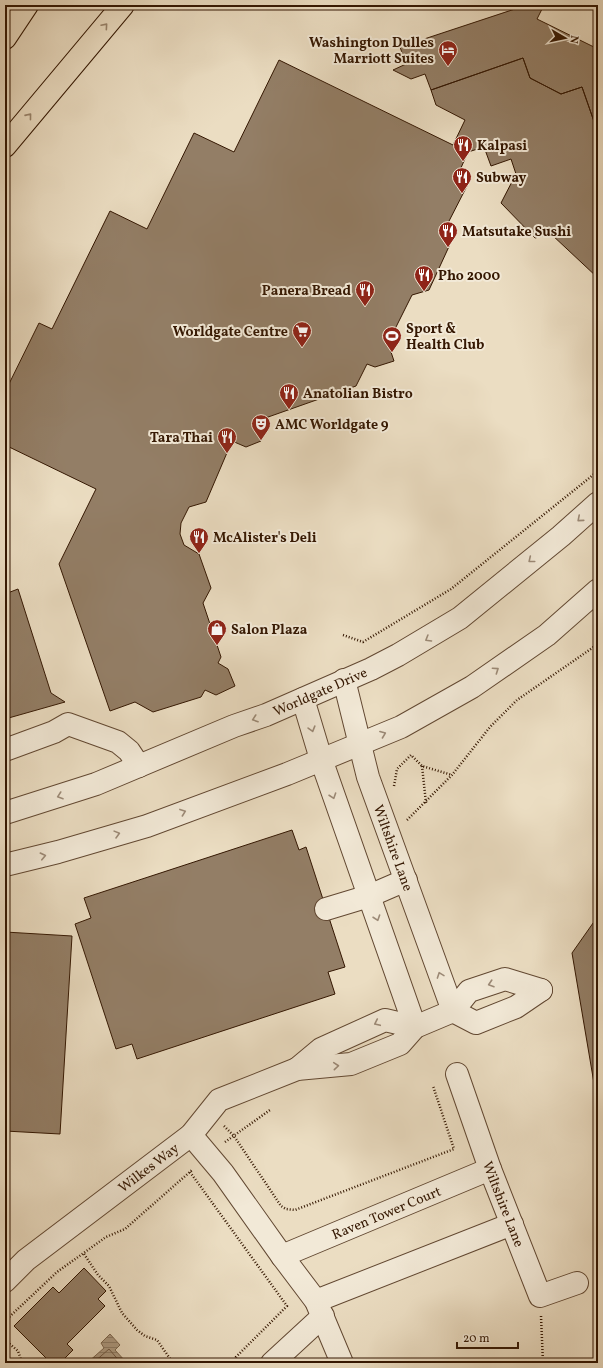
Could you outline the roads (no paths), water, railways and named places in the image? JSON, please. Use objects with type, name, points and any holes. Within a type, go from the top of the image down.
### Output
[{"type":"highway","points":[[5,38],[27,5]]},
{"type":"highway","points":[[5,146],[123,5]]},
{"type":"street","name":"Worldgate Drive","points":[[5,813],[96,784],[303,698],[398,656],[460,618],[561,536],[598,503]]},
{"type":"street","points":[[5,865],[58,852],[147,826],[287,774],[401,727],[472,687],[547,635],[598,590]]},
{"type":"street","name":"Wiltshire Lane","points":[[344,680],[368,777],[453,1011]]},
{"type":"street","points":[[303,698],[321,759],[415,1026]]},
{"type":"street","points":[[5,750],[54,732],[68,724],[118,742],[129,751],[139,766]]},
{"type":"street","points":[[326,909],[369,896],[406,880]]},
{"type":"street","name":"Wilkes Way","points":[[5,1281],[26,1260],[191,1135],[219,1100],[297,1069],[351,1064],[400,1044],[415,1026],[453,1011]]},
{"type":"street","name":"Wiltshire Lane","points":[[456,1074],[490,1169],[540,1296],[577,1283]]},
{"type":"street","points":[[191,1135],[223,1173],[319,1308],[342,1363]]},
{"type":"street","name":"Raven Tower Court","points":[[282,1256],[490,1169]]},
{"type":"street","points":[[272,1363],[319,1308],[512,1224]]},
{"type":"water","points":[[110,1334],[120,1345],[115,1350],[127,1363],[87,1363],[104,1348],[101,1343]]},
{"type":"place","name":"Washington Dulles Marriott Suites","points":[[448,67]]},
{"type":"place","name":"Kalpasi","points":[[463,162]]},
{"type":"place","name":"Subway","points":[[462,194]]},
{"type":"place","name":"Matsutake Sushi","points":[[448,248]]},
{"type":"place","name":"Pho 2000","points":[[424,292]]},
{"type":"place","name":"Panera Bread","points":[[365,307]]},
{"type":"place","name":"Worldgate Centre","points":[[302,348]]},
{"type":"place","name":"Sport & Health Club","points":[[392,353]]},
{"type":"place","name":"Anatolian Bistro","points":[[289,410]]},
{"type":"place","name":"AMC Worldgate 9","points":[[261,441]]},
{"type":"place","name":"Tara Thai","points":[[227,454]]},
{"type":"place","name":"McAlister's Deli","points":[[199,554]]},
{"type":"place","name":"Salon Plaza","points":[[217,646]]}]
